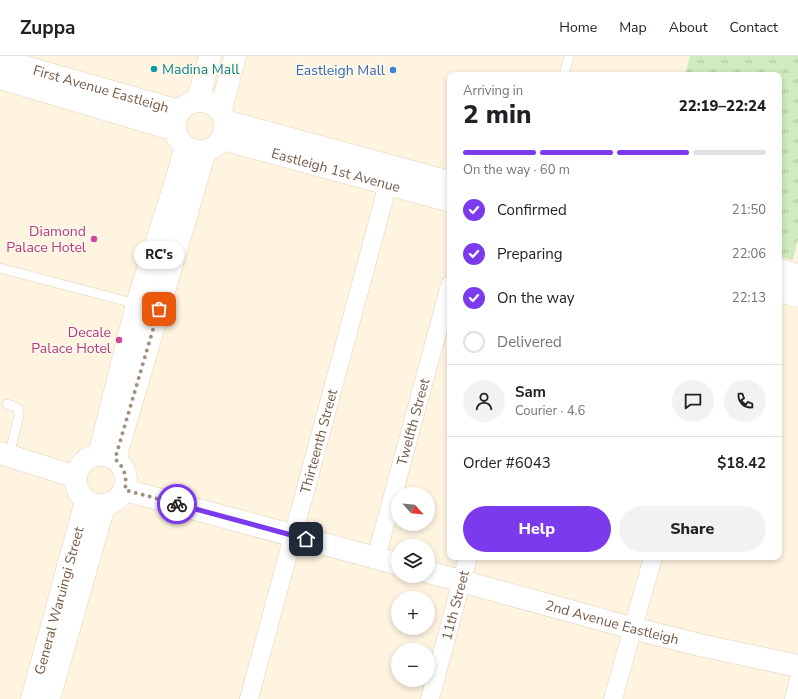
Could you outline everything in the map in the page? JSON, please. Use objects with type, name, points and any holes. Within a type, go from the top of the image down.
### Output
[{"type":"main road","points":[[202,130],[185,106],[198,100],[210,56]]},
{"type":"main road","points":[[107,457],[137,304],[180,168],[202,130],[236,56]]},
{"type":"main road","name":"First Avenue Eastleigh","points":[[0,60],[202,130]]},
{"type":"main road","name":"First Avenue Eastleigh","points":[[0,78],[202,130]]},
{"type":"main road","points":[[107,457],[202,130]]},
{"type":"main road","name":"Eastleigh 1st Avenue","points":[[202,130],[447,181]]},
{"type":"main road","name":"Eastleigh 1st Avenue","points":[[202,130],[447,200]]},
{"type":"main road","points":[[782,271],[798,275]]},
{"type":"main road","points":[[782,292],[798,296]]},
{"type":"main road","points":[[5,455],[76,477]]},
{"type":"main road","points":[[91,457],[107,457],[121,465],[125,472],[125,490],[116,500],[95,504],[81,496],[77,490],[76,477],[78,468],[91,457]]},
{"type":"main road","points":[[125,490],[391,562]]},
{"type":"main road","name":"General Waruingi Street","points":[[32,699],[95,504]]},
{"type":"main road","name":"General Waruingi Street","points":[[49,699],[95,504]]},
{"type":"main road","name":"2nd Avenue Eastleigh","points":[[435,574],[632,628],[704,646],[798,666]]},
{"type":"street","name":"Thirteenth Street","points":[[249,699],[292,535],[388,184]]},
{"type":"street","name":"Twelfth Street","points":[[376,558],[447,296]]},
{"type":"street","name":"11th Street","points":[[430,699],[467,560]]},
{"type":"street","points":[[613,699],[652,560]]},
{"type":"street","points":[[794,699],[798,682]]},
{"type":"lane","points":[[565,72],[569,56]]},
{"type":"lane","points":[[0,268],[137,304]]},
{"type":"lane","points":[[5,455],[19,415],[15,406],[8,404]]},
{"type":"green space","points":[[690,56],[798,56],[798,239],[793,260],[782,258],[782,72],[686,72]]},
{"type":"way so far","points":[[159,309],[115,459],[125,472],[125,490],[177,504]]},
{"type":"place","name":"Madina Mall","points":[[154,69]]},
{"type":"place","name":"Eastleigh Mall","points":[[393,70]]},
{"type":"place","name":"Diamond Palace Hotel","points":[[94,239]]},
{"type":"place","name":"RC's","points":[[159,309]]},
{"type":"place","name":"Decale Palace Hotel","points":[[119,340]]},
{"type":"route","points":[[177,504],[306,539]]}]
